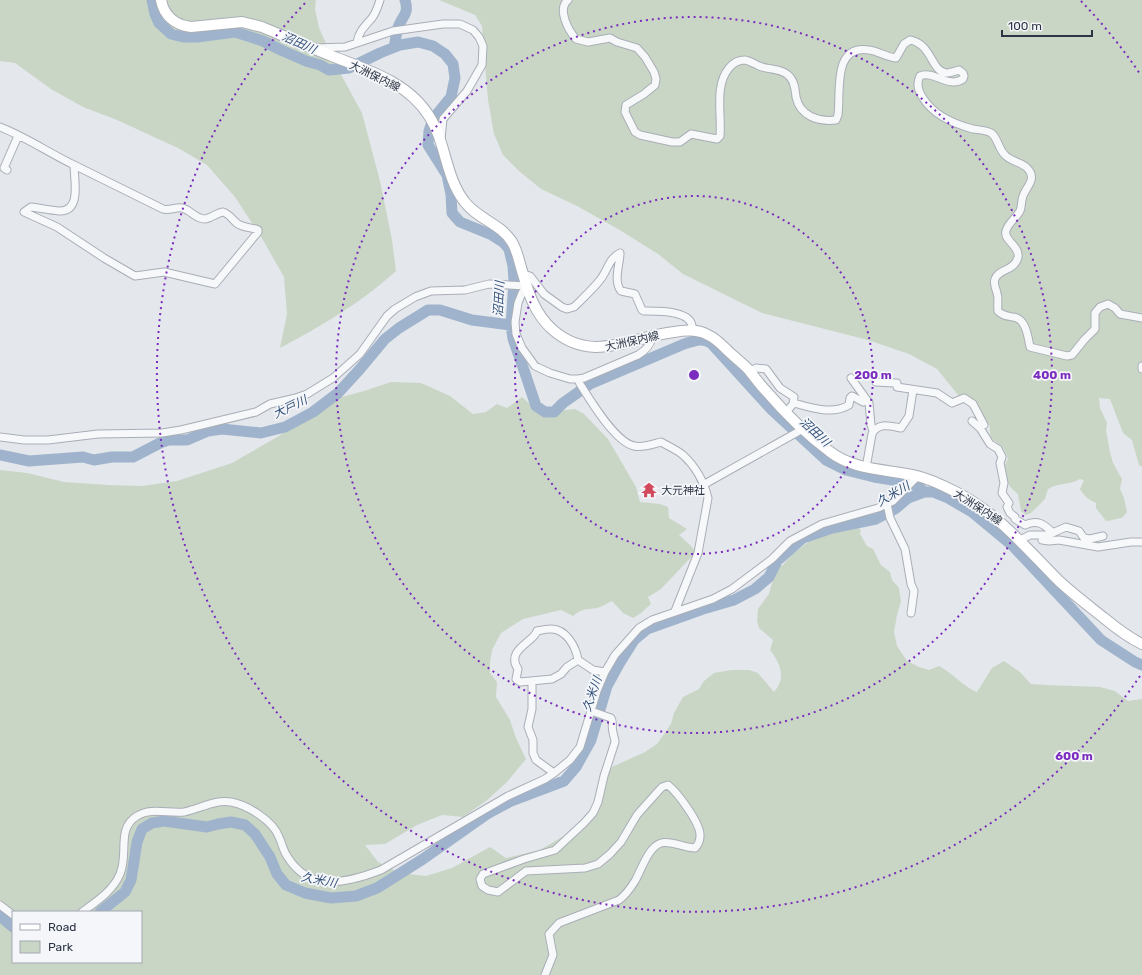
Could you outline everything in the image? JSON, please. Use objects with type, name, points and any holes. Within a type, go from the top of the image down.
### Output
[{"type":"main road","name":"大洲保内線","points":[[161,0],[166,14],[171,20],[183,26],[191,27],[242,22],[262,27],[385,78],[408,92],[430,116],[441,142],[458,192],[465,203],[475,212],[502,230],[510,239],[516,250],[523,274],[522,286],[541,318],[560,336],[574,343],[588,347],[600,348],[614,346],[668,332],[692,330],[707,334],[716,340],[750,372],[765,391],[789,408],[801,430],[831,453],[842,460],[866,468],[942,485],[972,501],[1004,524],[1071,591],[1131,639],[1142,644]]},
{"type":"street","points":[[357,42],[363,26],[372,17],[380,0]]},
{"type":"street","points":[[568,0],[563,8],[568,26],[576,39],[588,42],[610,38],[617,42],[637,48],[645,57],[654,72],[656,79],[655,85],[626,105],[625,112],[635,132],[640,135],[672,142],[680,142],[691,134],[717,139],[720,136],[721,86],[727,70],[733,63],[739,60],[746,60],[765,69],[782,72],[789,75],[793,81],[798,102],[803,112],[812,118],[831,121],[836,120],[838,115],[840,101],[840,76],[845,59],[849,54],[858,49],[868,50],[890,58],[896,58],[904,44],[910,40],[916,41],[926,49],[941,71],[949,73],[958,70],[963,73],[964,76],[963,79],[951,82],[929,74],[920,76],[918,85],[919,93],[925,101],[936,113],[948,121],[991,133],[996,136],[997,143],[1005,155],[1028,169],[1032,177],[1031,183],[1023,194],[1020,211],[1011,222],[1006,232],[1006,236],[1018,252],[1018,257],[1014,265],[997,275],[994,279],[998,311],[1002,315],[1018,318],[1022,321],[1027,332],[1030,347],[1067,356],[1072,355],[1095,329],[1095,313],[1100,307],[1108,304],[1115,308],[1120,314],[1142,318]]},
{"type":"street","points":[[313,48],[345,47],[393,31],[443,24],[460,24],[473,30],[479,37],[483,46],[482,65],[467,91],[443,118],[441,142]]},
{"type":"street","points":[[0,127],[163,209],[168,210],[181,208],[190,212],[194,216],[206,219],[223,212],[227,213],[240,226],[253,228],[258,230],[258,232],[215,284],[164,272],[135,276],[104,258],[57,227],[24,212],[31,207],[60,211],[67,210],[72,207],[76,198],[74,165]]},
{"type":"street","points":[[7,170],[4,168],[18,136]]},
{"type":"street","points":[[523,274],[530,276],[548,297],[562,307],[570,309],[574,307],[602,279],[612,259],[620,253],[617,283],[618,288],[621,291],[636,294],[642,310],[644,311],[666,312],[681,315],[690,320],[693,326],[692,330]]},
{"type":"street","points":[[0,437],[24,440],[48,440],[98,434],[162,433],[256,412],[270,404],[307,394],[333,378],[360,354],[387,316],[415,297],[430,291],[465,290],[489,284],[522,286],[522,293],[518,303],[515,322],[516,334],[522,348],[535,366],[550,373],[579,382],[610,428],[628,444],[642,446],[661,442],[682,454],[694,468],[703,485],[708,498],[698,553],[675,612]]},
{"type":"street","points":[[579,382],[638,355],[651,343],[652,336]]},
{"type":"street","points":[[750,372],[756,368],[766,369],[780,388],[794,397],[789,408],[836,410],[849,405],[850,398],[852,396],[863,402],[867,400]]},
{"type":"street","points":[[851,378],[869,404],[873,431],[866,468]]},
{"type":"street","points":[[876,382],[897,383],[897,387],[937,393],[952,403],[964,398],[973,404],[984,425]]},
{"type":"street","points":[[873,431],[879,426],[885,425],[901,428],[909,416],[913,390]]},
{"type":"street","points":[[972,421],[980,428],[990,444],[1000,452],[1002,457],[1000,466],[1004,483],[1002,493],[1009,503],[1007,507],[1010,513],[1017,521],[1025,525],[1032,522],[1046,526],[1053,533]]},
{"type":"street","points":[[703,485],[801,430]]},
{"type":"street","points":[[83,911],[102,897],[113,886],[120,875],[124,860],[125,830],[129,822],[138,815],[150,811],[184,812],[218,801],[230,801],[239,804],[266,820],[279,836],[281,846],[294,867],[304,876],[313,880],[343,882],[361,878],[381,870],[503,799],[554,773],[573,757],[580,747],[605,672],[616,655],[639,628],[652,620],[713,599],[732,590],[772,559],[790,541],[822,524],[878,508],[893,501],[916,478]]},
{"type":"street","points":[[887,504],[890,518],[905,549],[911,584],[914,592],[911,613]]},
{"type":"street","points":[[1020,540],[1030,535],[1045,536],[1066,527],[1079,532],[1084,538],[1090,539],[1103,536]]},
{"type":"street","points":[[1042,540],[1059,540],[1098,547],[1131,542],[1142,542]]},
{"type":"street","points":[[578,660],[561,674],[552,679],[520,682],[516,679],[518,669],[515,664],[515,658],[518,652],[524,644],[536,635],[537,631],[552,628],[562,632],[571,641],[577,653],[578,660],[593,670],[605,672]]},
{"type":"street","points":[[532,681],[532,709],[528,727],[533,740],[533,753],[536,760],[554,773]]},
{"type":"street","points":[[545,975],[553,955],[549,934],[559,923],[619,900],[627,894],[650,851],[656,846],[662,843],[695,848],[698,844],[700,836],[697,824],[685,804],[675,790],[668,785],[662,787],[644,807],[637,815],[621,842],[598,864],[585,868],[526,871],[498,892],[488,890],[482,886],[480,879],[483,874],[524,859],[555,850],[584,823],[593,812],[598,802],[604,776],[615,742],[615,736],[611,718],[603,714],[592,712]]},
{"type":"street","points":[[0,905],[12,914]]},
{"type":"green space","points":[[0,0],[316,0],[315,9],[319,28],[338,69],[362,113],[380,181],[392,240],[396,271],[355,304],[280,348],[287,314],[284,277],[263,240],[235,197],[207,165],[178,148],[117,120],[83,107],[51,89],[15,63],[0,61]]},
{"type":"green space","points":[[439,0],[1142,0],[1142,467],[1139,465],[1132,440],[1123,433],[1110,399],[1099,398],[1100,408],[1107,423],[1106,430],[1113,463],[1122,479],[1120,489],[1124,498],[1127,512],[1122,518],[1106,521],[1096,508],[1096,503],[1091,501],[1083,494],[1080,489],[1084,480],[1080,479],[1048,489],[1045,499],[1031,513],[1026,515],[1021,511],[1018,494],[1008,483],[1006,478],[1005,468],[1008,459],[1006,453],[1003,448],[991,437],[990,426],[984,421],[968,397],[959,396],[937,369],[909,354],[868,340],[762,313],[683,274],[658,254],[618,229],[577,206],[541,189],[519,171],[503,155],[494,134],[488,100],[482,26],[475,15]]},
{"type":"green space","points":[[391,382],[421,383],[450,396],[473,414],[486,412],[497,404],[507,408],[522,397],[540,413],[554,415],[565,410],[575,409],[584,414],[608,439],[636,487],[640,502],[660,504],[668,507],[669,518],[687,529],[679,535],[696,552],[661,589],[648,597],[651,604],[633,618],[623,613],[612,601],[599,607],[582,610],[573,616],[561,610],[523,619],[501,633],[492,650],[490,673],[497,682],[496,697],[510,720],[516,738],[526,759],[507,782],[486,801],[463,817],[442,815],[417,825],[385,844],[365,845],[378,862],[400,873],[426,876],[452,868],[490,847],[506,858],[540,850],[572,831],[592,810],[612,767],[645,752],[657,744],[671,724],[674,713],[683,697],[699,689],[704,681],[714,673],[732,670],[749,670],[758,673],[774,692],[780,681],[781,671],[777,660],[770,650],[773,640],[759,628],[757,621],[758,609],[769,594],[773,579],[779,566],[783,565],[792,554],[818,535],[830,530],[849,530],[857,527],[861,530],[860,534],[867,546],[873,549],[881,565],[890,572],[892,580],[899,588],[901,601],[894,632],[897,646],[907,661],[929,670],[939,666],[977,692],[992,668],[1004,661],[1020,672],[1031,684],[1100,687],[1115,691],[1128,701],[1142,699],[1142,975],[0,975],[0,470],[27,473],[64,482],[108,485],[142,486],[177,481],[232,463],[279,436],[308,414],[331,400]]},
{"type":"waterway","name":"沼田川","points":[[152,0],[155,14],[159,23],[171,34],[183,37],[197,37],[235,32],[263,41],[329,70],[349,68],[400,45],[418,42],[433,46],[445,54],[453,64],[455,78],[451,97],[433,119],[429,131],[428,145],[447,175],[451,194],[452,213],[460,222],[492,235],[503,242],[509,249],[513,266],[514,281],[511,325],[513,339],[536,406],[545,412],[554,412],[563,403],[590,384],[684,344],[704,340],[711,343],[772,410],[826,460],[846,470],[874,477],[905,482],[919,487],[924,492]]},
{"type":"waterway","points":[[394,47],[398,27],[406,11],[405,0]]},
{"type":"waterway","name":"大戸川","points":[[0,455],[29,461],[83,457],[94,460],[112,457],[133,457],[168,440],[187,440],[208,431],[222,429],[261,433],[285,427],[313,412],[338,393],[385,339],[399,328],[428,310],[440,310],[472,320],[511,325]]},
{"type":"waterway","name":"久米川","points":[[101,911],[125,892],[131,880],[137,842],[142,829],[152,823],[164,821],[207,827],[231,822],[245,825],[255,834],[270,857],[277,874],[286,885],[305,893],[331,898],[356,896],[377,888],[423,859],[487,814],[511,801],[564,781],[576,767],[591,740],[607,686],[619,664],[634,640],[647,629],[703,609],[734,600],[755,589],[769,577],[777,561],[803,538],[832,528],[876,519],[895,509],[908,498],[924,492],[933,492],[948,498],[972,512],[1013,546],[1101,640],[1142,665]]},
{"type":"waterway","name":"久米川","points":[[0,916],[12,926]]},
{"type":"place","name":"大元神社","points":[[649,490]]}]
